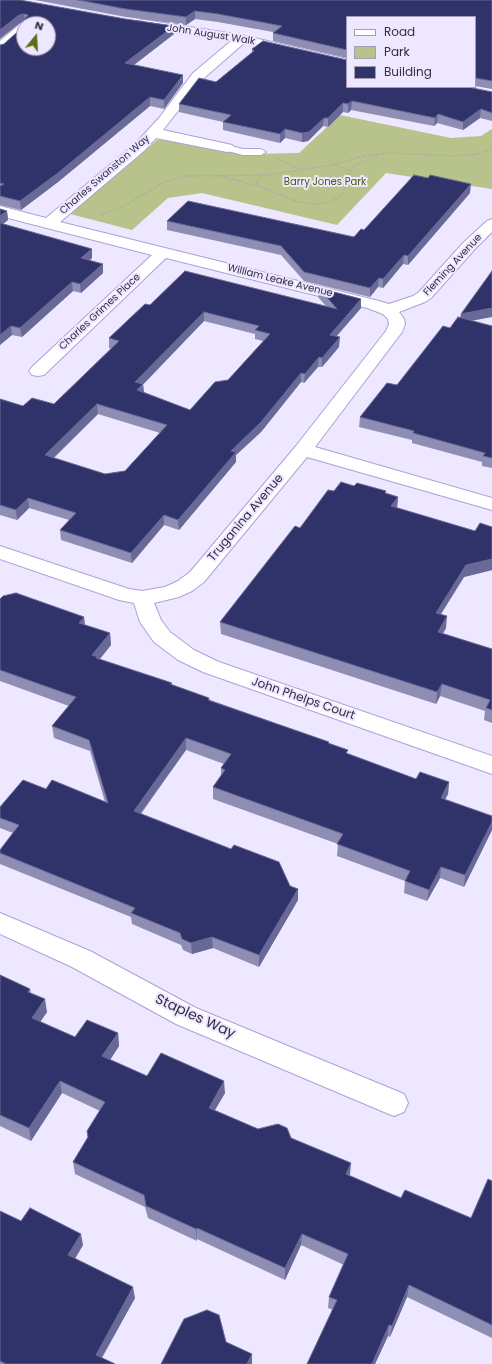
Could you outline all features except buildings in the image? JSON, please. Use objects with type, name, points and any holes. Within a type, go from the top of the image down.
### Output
[{"type":"street","name":"John August Walk","points":[[134,23],[241,39],[346,63]]},
{"type":"street","points":[[0,48],[16,34]]},
{"type":"street","name":"Charles Swanston Way","points":[[50,223],[154,133],[198,76],[241,39]]},
{"type":"street","points":[[154,133],[228,148]]},
{"type":"street","name":"William Leake Avenue","points":[[0,211],[163,253],[366,302],[389,310]]},
{"type":"street","name":"Fleming Avenue","points":[[389,310],[414,301],[425,295],[469,246],[492,224]]},
{"type":"street","name":"Charles Grimes Place","points":[[38,371],[163,253]]},
{"type":"street","points":[[389,310],[398,324],[394,332],[303,450],[492,504]]},
{"type":"street","name":"Truganina Avenue","points":[[2,555],[126,595],[142,598],[172,592],[185,586],[197,577],[303,450]]},
{"type":"street","name":"John Phelps Court","points":[[142,598],[151,622],[162,637],[186,655],[212,667],[492,765]]},
{"type":"street","name":"Staples Way","points":[[0,923],[81,959],[186,1016],[394,1103]]},
{"type":"lane","points":[[228,148],[243,152],[262,153],[269,144]]},
{"type":"path","points":[[81,231],[100,215],[122,207],[165,182],[194,175],[266,175],[334,164],[359,157],[382,154],[454,156],[476,154],[492,149]]},
{"type":"path","points":[[262,153],[286,162],[299,170]]},
{"type":"path","points":[[215,175],[261,187],[298,202],[312,204],[326,203],[341,196],[346,186],[350,171],[361,162],[382,154]]},
{"type":"path","points":[[334,164],[350,171]]},
{"type":"path","points":[[261,187],[256,183],[256,181],[266,175]]},
{"type":"green space","name":"Barry Jones Park","points":[[340,115],[451,138],[481,136],[492,129],[492,189],[386,173],[337,225],[202,193],[168,198],[132,230],[70,214],[157,140],[161,139],[235,153],[299,153]]}]
